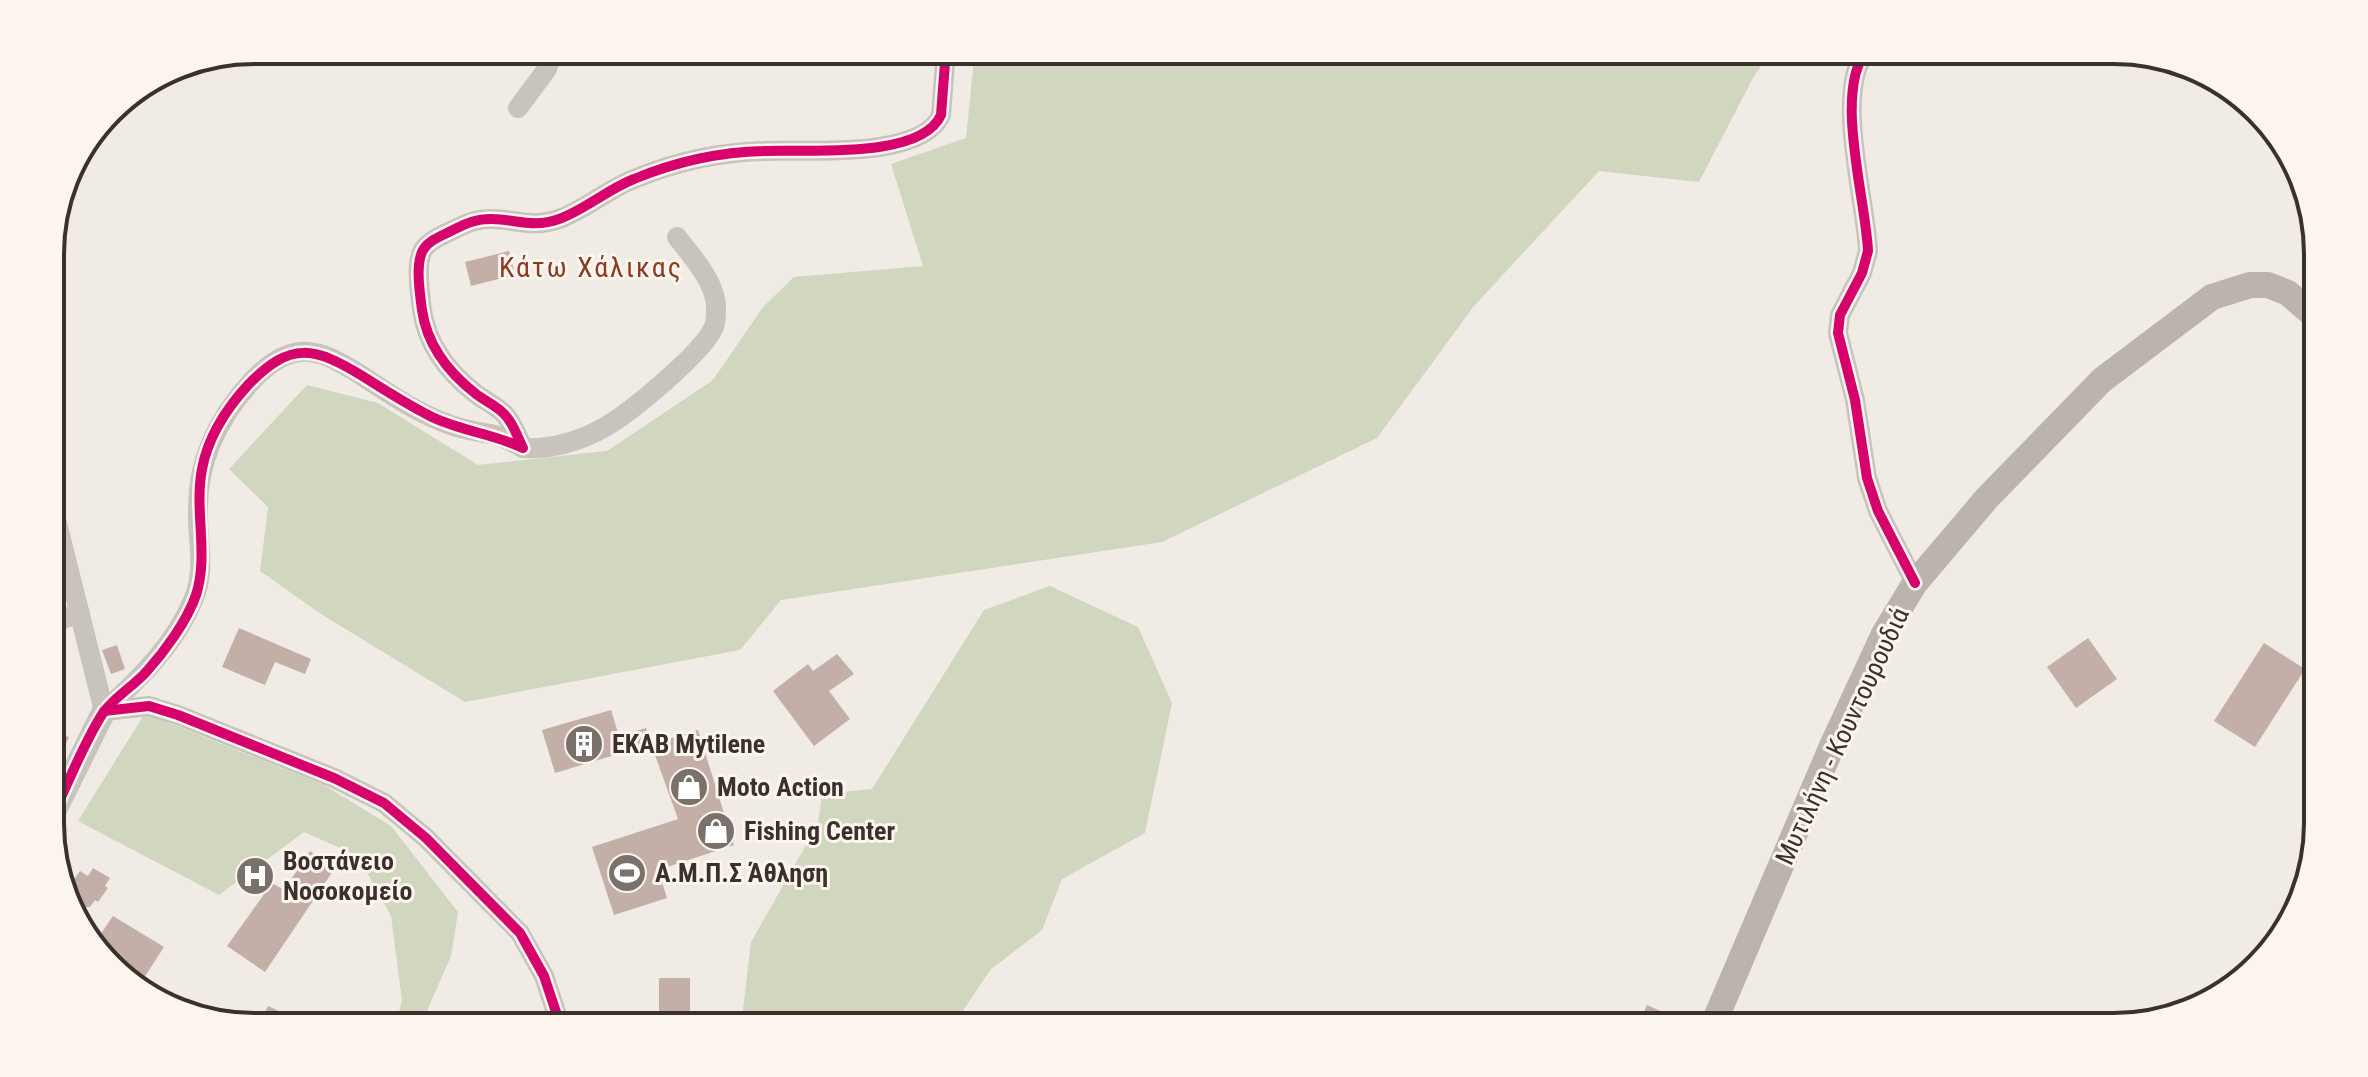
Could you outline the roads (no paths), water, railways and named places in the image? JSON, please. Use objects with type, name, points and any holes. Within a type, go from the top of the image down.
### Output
[{"type":"main road","name":"Μυτιλήνη - Κουντουρουδιά","points":[[1718,1013],[1839,732],[1884,634],[1915,583],[1987,498],[2102,380],[2212,297],[2234,288],[2268,285],[2288,293],[2304,307]]},
{"type":"street","points":[[518,108],[549,64]]},
{"type":"street","points":[[523,448],[508,418],[457,378],[443,363],[432,342],[422,312],[419,264],[422,251],[430,242],[478,219],[523,224],[559,219],[633,179],[689,161],[727,153],[857,150],[901,143],[927,133],[937,123],[941,115],[945,64]]},
{"type":"street","points":[[1857,64],[1851,103],[1868,251],[1862,273],[1840,315],[1838,333],[1855,400],[1867,478],[1878,511],[1915,583]]},
{"type":"street","points":[[64,792],[104,711],[148,670],[185,619],[202,569],[198,506],[202,468],[213,435],[234,401],[261,372],[283,357],[307,352],[333,358],[448,425],[499,436],[523,448],[543,449],[605,428],[701,347],[715,327],[717,307],[713,291],[677,237]]},
{"type":"street","points":[[64,550],[104,711]]},
{"type":"street","points":[[64,619],[80,613]]},
{"type":"street","points":[[104,711],[149,706],[163,710],[334,778],[384,803],[426,838],[520,933],[544,976],[556,1013]]},
{"type":"place","name":"ΕΚΑΒ Mytilene","points":[[584,744]]},
{"type":"place","name":"Moto Action","points":[[689,787]]},
{"type":"place","name":"Fishing Center","points":[[716,831]]},
{"type":"place","name":"Α.Μ.Π.Σ Άθληση","points":[[627,873]]},
{"type":"place","name":"Βοστάνειο Νοσοκομείο","points":[[255,876]]},
{"type":"district","name":"Κάτω Χάλικας","points":[[591,267]]}]
